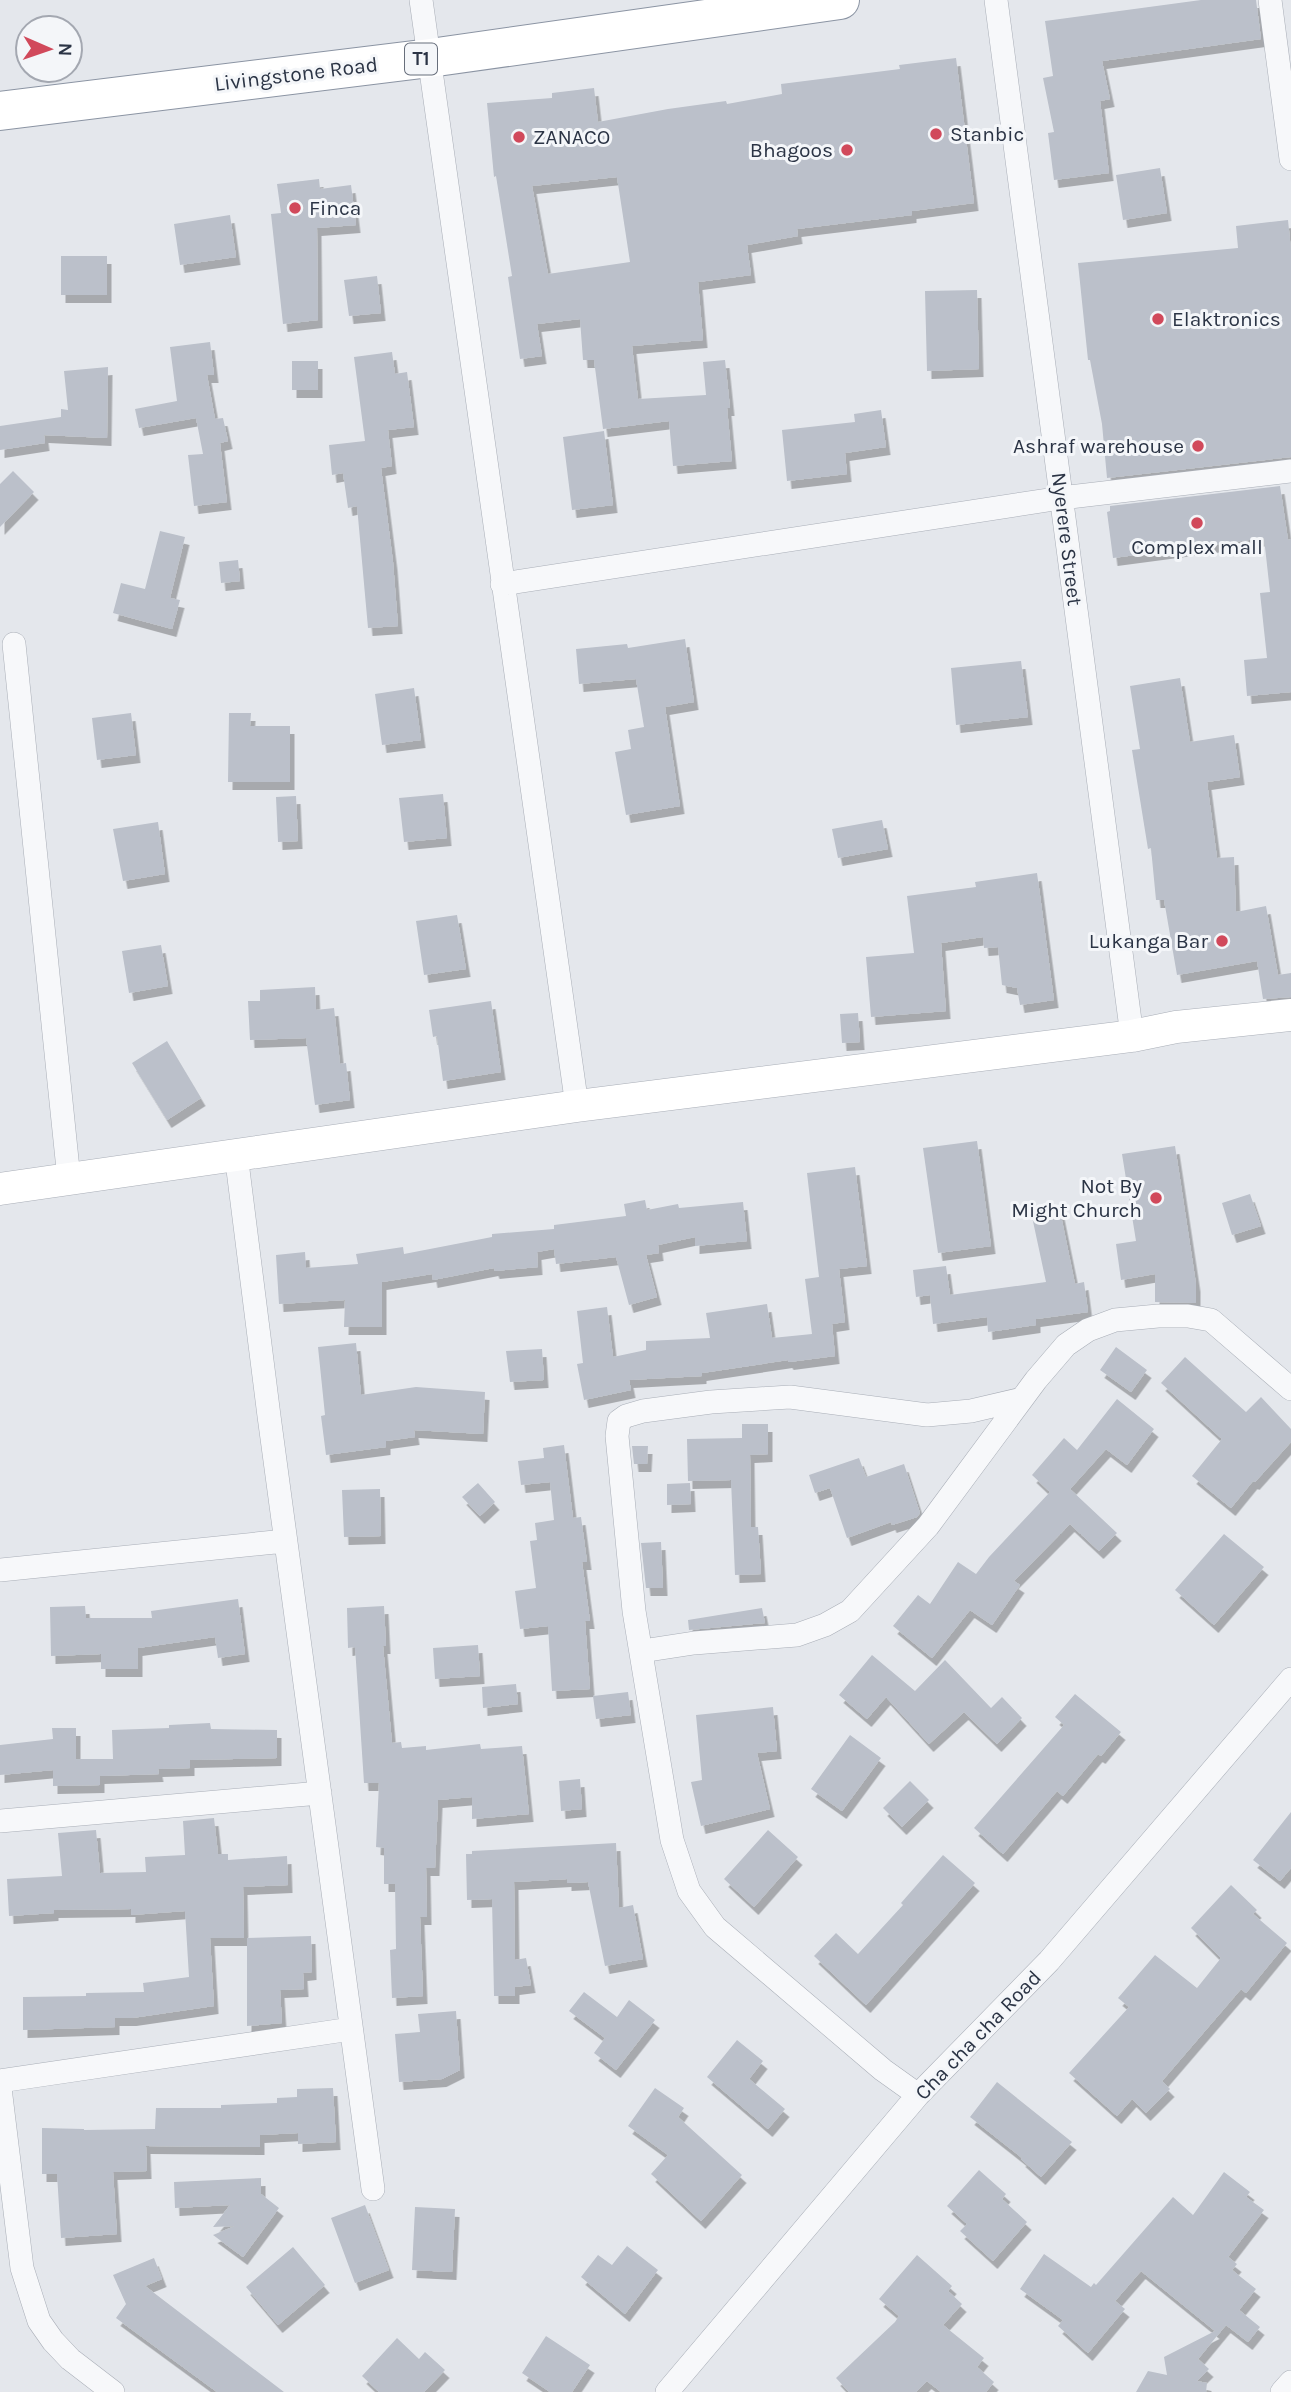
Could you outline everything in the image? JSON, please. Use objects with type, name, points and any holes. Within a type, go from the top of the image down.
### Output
[{"type":"highway","name":"Livingstone Road","points":[[0,111],[430,58],[840,0]]},
{"type":"main road","points":[[0,1189],[577,1106],[1132,1036],[1176,1027],[1291,1015]]},
{"type":"street","points":[[421,0],[577,1106]]},
{"type":"street","name":"Nyerere Street","points":[[996,0],[1132,1036]]},
{"type":"street","points":[[1270,0],[1291,159]]},
{"type":"street","points":[[502,584],[1061,498],[1291,471]]},
{"type":"street","points":[[14,644],[69,1179]]},
{"type":"street","points":[[236,1154],[285,1541],[373,2189]]},
{"type":"street","points":[[642,1651],[694,1643],[797,1635],[825,1625],[850,1611],[928,1526],[1022,1399],[1066,1345],[1088,1329],[1115,1320],[1158,1316],[1188,1316],[1211,1320],[1291,1389]]},
{"type":"street","points":[[918,2095],[883,2070],[715,1927],[689,1891],[672,1840],[634,1611],[617,1436],[619,1421],[643,1411],[711,1402],[790,1397],[927,1415],[971,1411],[1022,1399]]},
{"type":"street","points":[[0,1570],[285,1541]]},
{"type":"street","name":"Cha cha cha Road","points":[[667,2392],[918,2095],[1049,1961],[1291,1679]]},
{"type":"street","points":[[0,1821],[320,1793]]},
{"type":"street","points":[[0,2081],[351,2029]]},
{"type":"street","points":[[0,2088],[22,2268],[39,2321],[52,2341],[70,2360],[113,2392]]},
{"type":"street","points":[[1282,2392],[1291,2382]]},
{"type":"building","points":[[1201,0],[1256,0],[1261,39],[1102,61],[1110,99],[1100,101],[1109,173],[1054,180],[1048,133],[1054,132],[1043,78],[1053,76],[1045,21]]},
{"type":"building","points":[[956,58],[974,203],[912,211],[912,215],[797,229],[798,236],[747,245],[751,275],[698,282],[703,340],[632,346],[638,399],[706,395],[703,362],[725,360],[732,461],[673,466],[669,421],[603,429],[594,360],[583,360],[580,319],[537,324],[542,356],[520,359],[508,277],[512,276],[496,176],[494,177],[487,103],[552,98],[552,93],[594,88],[598,122],[668,109],[726,101],[727,104],[782,94],[781,84],[900,69],[899,65]],"holes":[[[617,177],[630,262],[548,274],[532,186]]]},
{"type":"building","points":[[1160,168],[1167,213],[1123,220],[1116,175]]},
{"type":"building","points":[[319,179],[320,189],[351,185],[356,225],[317,228],[318,320],[283,324],[271,214],[281,213],[277,184]]},
{"type":"building","points":[[230,215],[236,257],[180,265],[174,224]]},
{"type":"building","points":[[1288,220],[1291,251],[1291,457],[1107,478],[1102,424],[1088,360],[1078,263],[1238,248],[1236,226]]},
{"type":"building","points":[[61,256],[107,256],[107,295],[61,295]]},
{"type":"building","points":[[377,276],[381,313],[349,316],[344,280]]},
{"type":"building","points":[[977,290],[979,369],[927,371],[925,291]]},
{"type":"building","points":[[210,342],[214,375],[207,375],[215,419],[223,418],[228,441],[220,443],[227,502],[194,506],[188,455],[203,454],[196,418],[139,428],[135,409],[177,401],[170,347]]},
{"type":"building","points":[[392,352],[395,374],[407,372],[414,427],[388,430],[392,466],[381,468],[398,626],[368,628],[357,506],[348,508],[343,473],[332,475],[329,445],[365,441],[354,357]]},
{"type":"building","points":[[292,361],[318,361],[318,390],[292,390]]},
{"type":"building","points":[[108,367],[107,438],[44,435],[45,443],[0,450],[0,426],[61,417],[61,409],[68,410],[64,371]]},
{"type":"building","points":[[881,410],[886,447],[845,453],[847,474],[787,481],[782,430],[855,422],[854,414]]},
{"type":"building","points":[[604,431],[613,505],[572,510],[563,437]]},
{"type":"building","points":[[13,471],[34,492],[0,527],[0,484]]},
{"type":"building","points":[[1280,486],[1288,540],[1291,539],[1291,692],[1247,696],[1244,660],[1267,658],[1260,593],[1270,592],[1264,538],[1113,558],[1107,512],[1110,511],[1110,506]]},
{"type":"building","points":[[160,531],[185,537],[170,598],[180,600],[172,629],[113,613],[121,583],[145,589]]},
{"type":"building","points":[[238,560],[240,581],[221,583],[219,562]]},
{"type":"building","points":[[685,639],[694,702],[665,707],[680,806],[626,815],[615,752],[631,749],[628,730],[644,727],[636,679],[579,684],[576,649],[627,644],[628,648]]},
{"type":"building","points":[[1021,661],[1028,717],[956,725],[951,668]]},
{"type":"building","points":[[1180,678],[1190,742],[1234,735],[1240,777],[1207,782],[1217,858],[1234,857],[1236,912],[1266,906],[1278,975],[1291,973],[1291,997],[1263,999],[1257,961],[1177,975],[1164,900],[1156,900],[1151,848],[1148,849],[1132,750],[1140,749],[1130,686]]},
{"type":"building","points":[[414,688],[421,740],[382,745],[375,694]]},
{"type":"building","points":[[131,713],[136,755],[97,760],[92,718]]},
{"type":"building","points":[[229,713],[251,713],[250,726],[290,726],[290,782],[228,782]]},
{"type":"building","points":[[443,794],[447,838],[404,842],[399,798]]},
{"type":"building","points":[[296,796],[298,841],[278,842],[276,797]]},
{"type":"building","points":[[882,820],[888,849],[838,858],[832,829]]},
{"type":"building","points":[[158,822],[165,874],[123,881],[113,829]]},
{"type":"building","points":[[1037,873],[1054,1000],[1020,1005],[1017,988],[1002,985],[998,947],[984,948],[983,937],[941,943],[946,1011],[871,1017],[866,957],[914,953],[907,896],[976,887],[975,882]]},
{"type":"building","points":[[457,915],[466,969],[424,975],[416,921]]},
{"type":"building","points":[[161,945],[168,986],[129,993],[122,951]]},
{"type":"building","points":[[315,987],[316,1010],[334,1008],[340,1064],[346,1063],[350,1100],[315,1105],[306,1038],[250,1040],[248,1001],[260,1001],[260,990]]},
{"type":"building","points":[[491,1001],[501,1072],[443,1081],[437,1036],[433,1037],[429,1010]]},
{"type":"building","points":[[858,1013],[860,1042],[842,1043],[840,1014]]},
{"type":"building","points":[[167,1041],[201,1098],[167,1120],[132,1063]]},
{"type":"building","points":[[977,1141],[991,1246],[938,1253],[923,1148]]},
{"type":"building","name":"Not By Might Church","points":[[1175,1146],[1196,1284],[1196,1303],[1155,1302],[1155,1274],[1121,1280],[1116,1244],[1136,1241],[1122,1154]]},
{"type":"building","points":[[855,1167],[867,1266],[839,1269],[845,1322],[832,1324],[835,1356],[788,1360],[702,1373],[702,1376],[629,1380],[631,1390],[584,1400],[577,1364],[583,1363],[577,1311],[607,1307],[613,1357],[646,1350],[646,1341],[710,1338],[706,1313],[767,1304],[772,1338],[812,1334],[805,1279],[819,1277],[807,1173]]},
{"type":"building","points":[[1250,1194],[1261,1226],[1232,1235],[1222,1203]]},
{"type":"building","points":[[645,1200],[647,1210],[678,1204],[679,1208],[743,1202],[747,1241],[695,1246],[695,1237],[658,1245],[659,1253],[646,1255],[657,1297],[629,1305],[616,1257],[556,1264],[554,1249],[537,1252],[538,1267],[495,1271],[494,1268],[433,1280],[432,1274],[382,1282],[382,1327],[344,1327],[345,1300],[279,1304],[276,1255],[305,1252],[306,1268],[358,1264],[356,1254],[403,1247],[404,1254],[492,1237],[492,1234],[554,1229],[554,1225],[626,1216],[624,1204]]},
{"type":"building","points":[[1059,1206],[1075,1284],[1084,1282],[1088,1312],[1036,1319],[1036,1325],[988,1332],[987,1317],[933,1324],[930,1295],[916,1297],[913,1270],[946,1266],[950,1295],[1046,1282],[1031,1212]]},
{"type":"building","points":[[356,1343],[361,1395],[416,1387],[485,1392],[483,1434],[414,1430],[415,1437],[386,1441],[386,1447],[326,1455],[321,1416],[325,1415],[318,1347]]},
{"type":"building","points":[[1116,1347],[1147,1370],[1131,1392],[1100,1370]]},
{"type":"building","points":[[542,1349],[544,1380],[510,1382],[506,1351]]},
{"type":"building","points":[[1185,1357],[1246,1412],[1261,1397],[1291,1429],[1291,1442],[1231,1508],[1192,1476],[1222,1439],[1161,1383]]},
{"type":"building","points":[[1117,1399],[1154,1429],[1127,1465],[1106,1449],[1070,1489],[1117,1533],[1099,1551],[1070,1524],[1014,1581],[1020,1585],[992,1625],[970,1610],[932,1658],[893,1626],[918,1595],[930,1604],[958,1562],[976,1574],[1050,1492],[1032,1475],[1064,1438],[1077,1450]]},
{"type":"building","points":[[742,1424],[768,1424],[768,1454],[750,1455],[751,1527],[758,1527],[761,1574],[735,1575],[731,1480],[688,1481],[687,1439],[742,1438]]},
{"type":"building","points":[[564,1445],[573,1518],[581,1517],[587,1562],[582,1562],[590,1621],[585,1621],[590,1689],[552,1691],[548,1626],[520,1629],[515,1591],[536,1588],[530,1541],[537,1540],[535,1523],[554,1520],[550,1482],[521,1485],[518,1461],[544,1458],[543,1448]]},
{"type":"building","points":[[632,1446],[648,1446],[647,1464],[634,1464]]},
{"type":"building","points":[[859,1458],[866,1477],[904,1464],[920,1513],[917,1517],[892,1525],[891,1522],[847,1538],[830,1488],[815,1493],[809,1475]]},
{"type":"building","points":[[478,1483],[495,1502],[480,1516],[462,1497]]},
{"type":"building","points":[[690,1483],[691,1504],[667,1505],[667,1484]]},
{"type":"building","points":[[380,1489],[381,1536],[344,1537],[342,1490]]},
{"type":"building","points":[[1224,1534],[1264,1567],[1214,1625],[1175,1590]]},
{"type":"building","points":[[661,1542],[663,1588],[646,1588],[641,1543]]},
{"type":"building","points":[[238,1599],[245,1654],[218,1658],[215,1637],[138,1648],[138,1669],[101,1669],[101,1654],[51,1656],[50,1607],[85,1606],[86,1618],[152,1618],[151,1611]]},
{"type":"building","points":[[384,1606],[386,1646],[383,1646],[392,1743],[401,1742],[402,1748],[426,1746],[426,1750],[480,1744],[481,1749],[522,1746],[529,1814],[472,1819],[472,1797],[438,1800],[435,1868],[426,1868],[427,1917],[420,1917],[423,1996],[392,1998],[390,1950],[396,1949],[395,1884],[384,1884],[384,1848],[376,1847],[379,1783],[364,1783],[355,1647],[348,1648],[347,1608]]},
{"type":"building","points":[[762,1608],[765,1623],[689,1630],[688,1620]]},
{"type":"building","points":[[478,1645],[480,1676],[435,1679],[433,1648]]},
{"type":"building","points":[[872,1655],[915,1691],[945,1660],[991,1708],[1002,1697],[1022,1718],[997,1744],[964,1712],[929,1744],[886,1697],[867,1719],[839,1695]]},
{"type":"building","points":[[516,1684],[518,1704],[483,1708],[482,1687]]},
{"type":"building","points":[[628,1692],[631,1715],[596,1719],[593,1696]]},
{"type":"building","points":[[1075,1694],[1121,1732],[1101,1756],[1098,1754],[1063,1796],[1057,1791],[1003,1854],[974,1828],[1064,1725],[1055,1717]]},
{"type":"building","points":[[773,1707],[777,1751],[757,1753],[770,1809],[701,1826],[691,1782],[702,1780],[696,1715]]},
{"type":"building","points":[[210,1723],[211,1729],[277,1730],[277,1758],[190,1760],[190,1768],[158,1769],[159,1774],[100,1776],[100,1785],[53,1786],[53,1770],[0,1775],[0,1745],[53,1739],[52,1728],[76,1728],[76,1759],[113,1759],[112,1730]]},
{"type":"building","points":[[850,1735],[881,1758],[842,1811],[811,1789]]},
{"type":"building","points":[[580,1779],[582,1809],[561,1811],[559,1781]]},
{"type":"building","points":[[910,1781],[929,1800],[902,1827],[883,1808]]},
{"type":"building","points":[[1291,1812],[1291,1868],[1280,1881],[1253,1860]]},
{"type":"building","points":[[214,1818],[218,1854],[228,1854],[228,1860],[287,1856],[288,1885],[243,1887],[244,1938],[210,1938],[214,2006],[115,2018],[115,2027],[23,2030],[23,1997],[144,1992],[143,1983],[189,1977],[185,1911],[131,1915],[131,1909],[54,1910],[54,1913],[9,1916],[7,1879],[62,1876],[58,1833],[96,1830],[100,1873],[146,1872],[145,1857],[185,1855],[183,1821]]},
{"type":"building","points":[[768,1830],[798,1857],[754,1907],[724,1879]]},
{"type":"building","points":[[616,1843],[619,1908],[633,1905],[643,1959],[605,1966],[588,1882],[567,1883],[567,1879],[514,1882],[515,1960],[526,1958],[531,1985],[515,1987],[515,1996],[494,1996],[492,1899],[467,1900],[466,1854],[472,1854],[472,1851]]},
{"type":"building","points":[[943,1855],[975,1883],[866,2005],[814,1956],[836,1933],[858,1954],[903,1905],[901,1903]]},
{"type":"building","points":[[1231,1885],[1257,1910],[1253,1914],[1287,1943],[1246,1993],[1241,1989],[1162,2081],[1170,2089],[1146,2113],[1132,2099],[1117,2116],[1069,2073],[1129,2007],[1118,1998],[1155,1955],[1197,1988],[1221,1958],[1191,1928]]},
{"type":"building","points":[[311,1936],[312,1972],[303,1973],[304,1989],[280,1990],[282,2023],[247,2026],[247,1938]]},
{"type":"building","points":[[584,1992],[617,2017],[629,2000],[655,2020],[616,2070],[594,2053],[605,2038],[569,2011]]},
{"type":"building","points":[[456,2011],[460,2070],[442,2079],[399,2082],[395,2034],[420,2032],[418,2014]]},
{"type":"building","points":[[737,2040],[763,2061],[749,2079],[785,2109],[768,2129],[707,2077]]},
{"type":"building","points":[[997,2082],[1072,2142],[1041,2177],[1022,2158],[970,2117]]},
{"type":"building","points":[[333,2088],[336,2142],[298,2144],[298,2133],[260,2135],[260,2147],[146,2146],[147,2171],[113,2172],[117,2234],[61,2238],[57,2174],[42,2174],[42,2128],[155,2129],[156,2108],[221,2108],[221,2105],[277,2103],[277,2098],[297,2097],[297,2089]]},
{"type":"building","points":[[655,2088],[684,2108],[678,2117],[742,2175],[701,2221],[651,2174],[668,2155],[628,2126]]},
{"type":"building","points":[[979,2170],[1006,2194],[1002,2199],[1027,2222],[993,2261],[960,2231],[967,2224],[947,2206]]},
{"type":"building","points":[[1224,2172],[1250,2192],[1246,2197],[1264,2210],[1228,2257],[1237,2264],[1232,2270],[1256,2289],[1239,2310],[1260,2327],[1248,2342],[1226,2325],[1198,2359],[1209,2369],[1197,2381],[1207,2383],[1206,2392],[1136,2392],[1148,2371],[1167,2375],[1164,2357],[1215,2331],[1141,2271],[1115,2301],[1125,2309],[1088,2353],[1058,2326],[1063,2320],[1020,2289],[1044,2254],[1091,2287],[1094,2283],[1096,2285],[1173,2197],[1193,2215]]},
{"type":"building","points":[[261,2178],[261,2194],[279,2208],[243,2257],[213,2235],[235,2226],[213,2227],[230,2205],[175,2208],[174,2182]]},
{"type":"building","points":[[365,2205],[389,2270],[355,2283],[331,2218]]},
{"type":"building","points":[[415,2207],[455,2209],[452,2272],[412,2270]]},
{"type":"building","points":[[627,2246],[658,2270],[625,2314],[581,2277],[598,2255],[612,2265]]},
{"type":"building","points":[[293,2247],[325,2285],[278,2325],[246,2287]]},
{"type":"building","points":[[917,2255],[952,2286],[948,2291],[962,2304],[943,2325],[984,2358],[977,2367],[994,2382],[986,2392],[941,2392],[927,2381],[916,2392],[849,2392],[836,2378],[899,2316],[879,2299]]},
{"type":"building","points":[[154,2258],[162,2279],[145,2286],[284,2392],[217,2392],[116,2318],[126,2304],[113,2275]]},
{"type":"building","points":[[546,2336],[590,2365],[572,2392],[550,2392],[522,2373]]},
{"type":"building","points":[[397,2338],[419,2359],[425,2352],[445,2370],[424,2392],[379,2392],[362,2376]]},
{"type":"place","name":"Stanbic","points":[[936,134]]},
{"type":"place","name":"ZANACO","points":[[519,137]]},
{"type":"place","name":"Bhagoos","points":[[847,150]]},
{"type":"place","name":"Finca","points":[[295,208]]},
{"type":"place","name":"Elaktronics","points":[[1158,319]]},
{"type":"place","name":"Ashraf warehouse","points":[[1198,446]]},
{"type":"place","name":"Complex mall","points":[[1197,523]]},
{"type":"place","name":"Lukanga Bar","points":[[1222,941]]},
{"type":"place","name":"Not By Might Church","points":[[1156,1198]]}]
